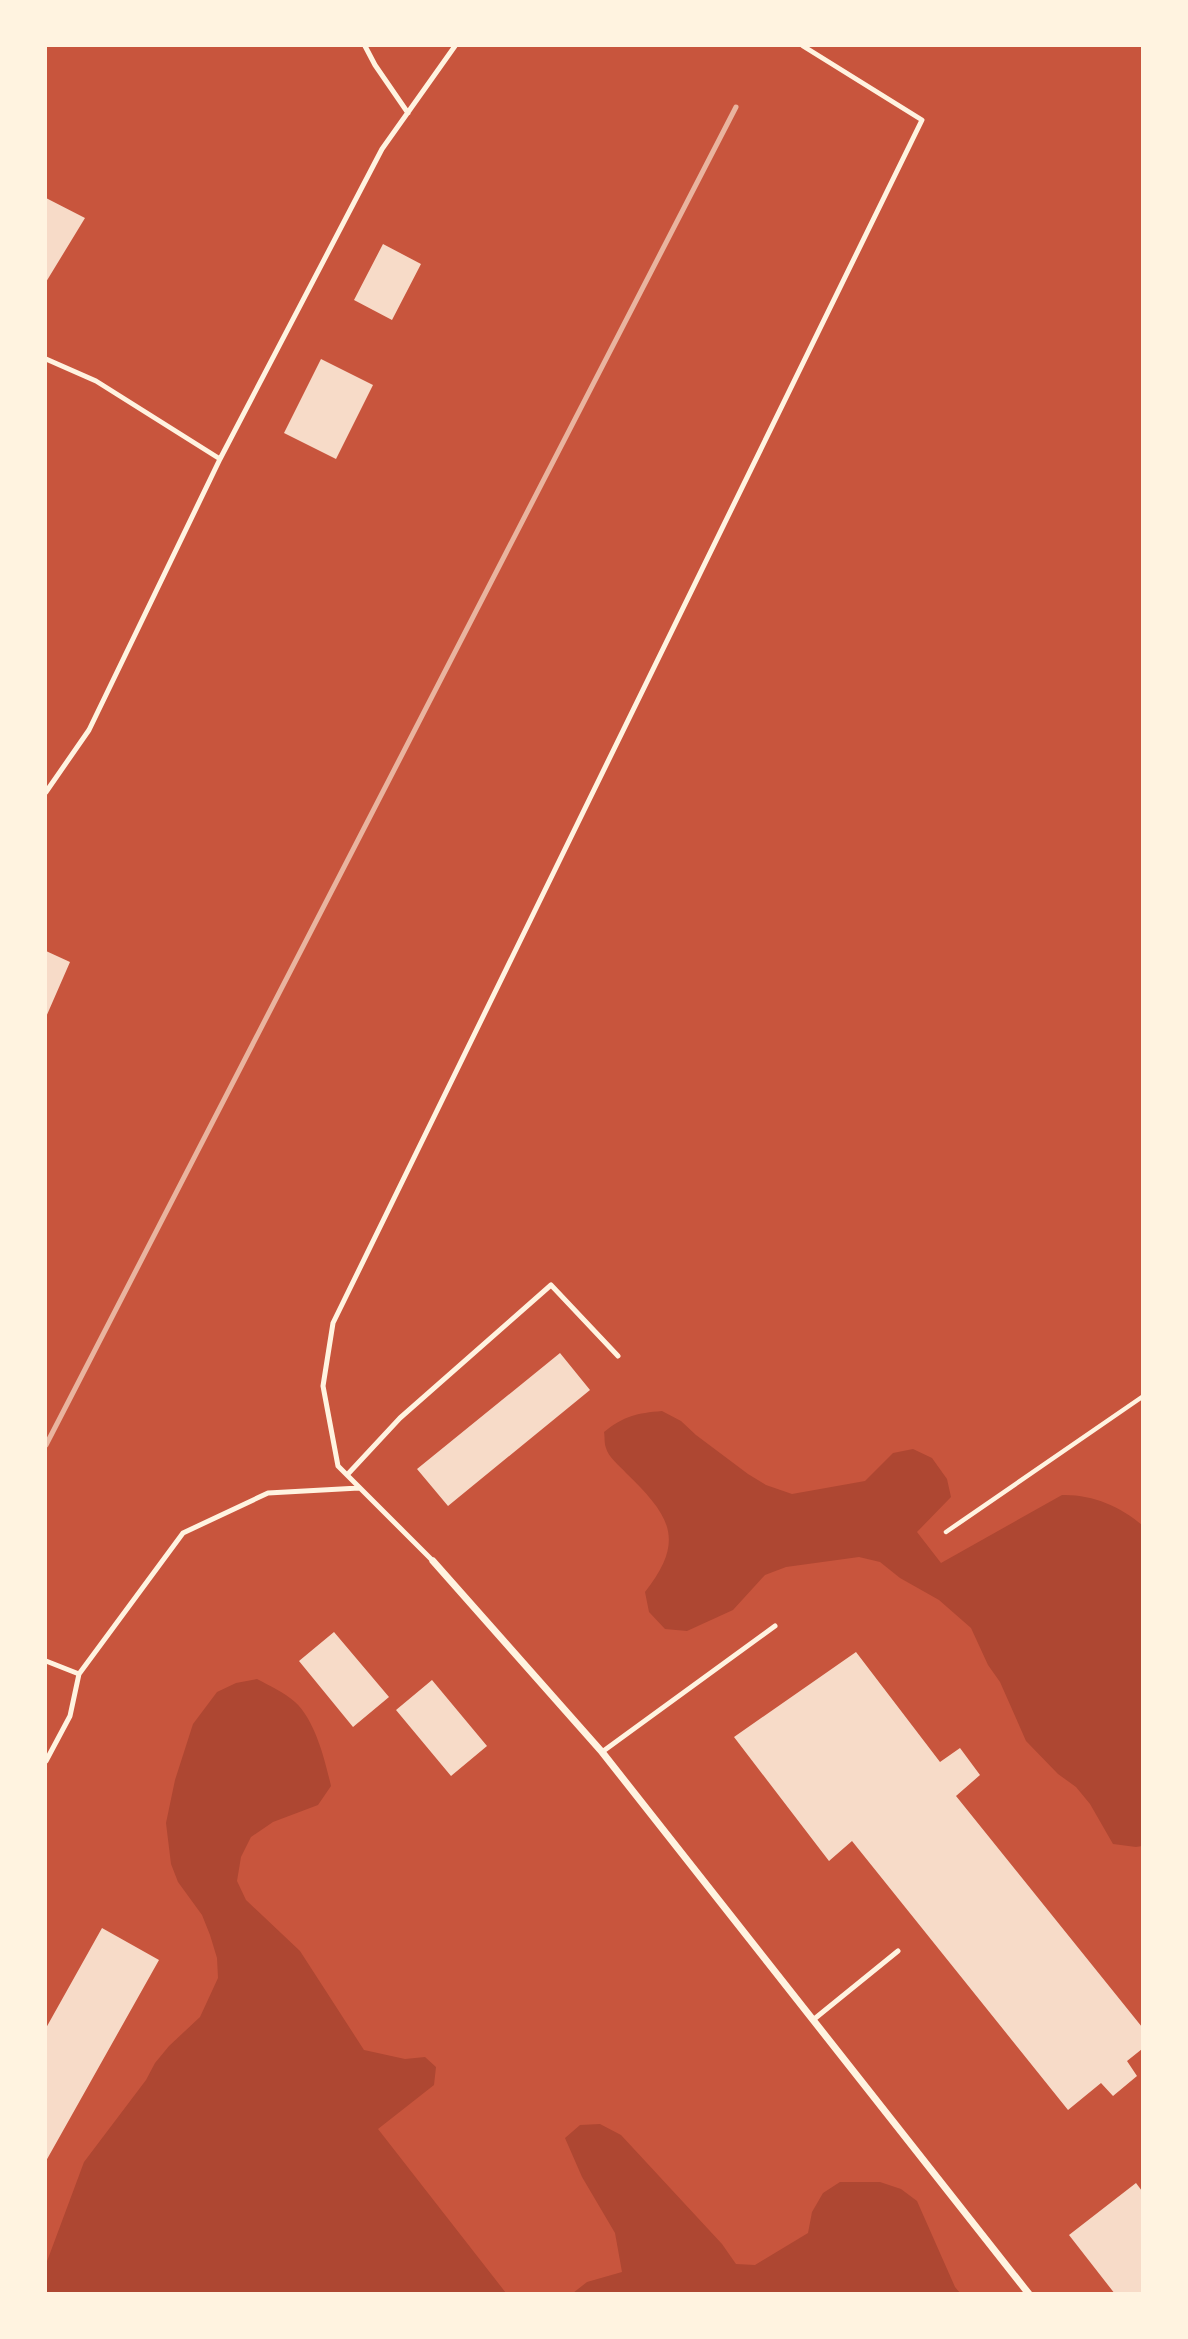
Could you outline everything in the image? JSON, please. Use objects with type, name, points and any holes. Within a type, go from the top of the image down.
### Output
[{"type":"street","points":[[433,1561],[602,1752],[1029,2294]]},
{"type":"lane","points":[[365,46],[408,113]]},
{"type":"lane","points":[[46,792],[89,730],[220,459],[382,149],[455,46]]},
{"type":"lane","points":[[433,1561],[338,1466],[323,1386],[333,1323],[922,120],[803,46]]},
{"type":"lane","points":[[46,359],[96,381],[220,459]]},
{"type":"lane","points":[[347,1475],[400,1418],[551,1285],[618,1356]]},
{"type":"lane","points":[[46,1761],[70,1716],[79,1674],[183,1534],[268,1493],[359,1488]]},
{"type":"lane","points":[[602,1752],[775,1626]]},
{"type":"lane","points":[[46,1661],[79,1674]]},
{"type":"lane","points":[[813,2020],[898,1951]]},
{"type":"path","points":[[946,1532],[1143,1397]]},
{"type":"shaded area","points":[[662,1411],[681,1421],[748,1474],[766,1485],[792,1494],[865,1481],[893,1453],[913,1449],[932,1458],[947,1479],[951,1497],[917,1532],[941,1563],[1062,1495],[1105,1502],[1142,1525],[1142,1846],[1113,1844],[1090,1804],[1076,1787],[1058,1774],[1026,1741],[1000,1682],[988,1665],[971,1628],[939,1600],[900,1578],[880,1562],[859,1557],[786,1567],[765,1575],[733,1610],[687,1631],[665,1629],[649,1612],[645,1592],[666,1557],[669,1542],[667,1528],[653,1502],[609,1455],[604,1432],[631,1416]]},
{"type":"shaded area","points":[[257,1679],[286,1695],[302,1710],[318,1741],[331,1786],[318,1805],[273,1822],[251,1837],[241,1857],[237,1881],[246,1900],[300,1951],[364,2050],[405,2059],[425,2057],[436,2067],[434,2085],[378,2129],[506,2293],[46,2293],[46,2264],[84,2162],[146,2080],[155,2063],[200,2017],[218,1978],[217,1958],[202,1915],[178,1882],[171,1864],[166,1823],[175,1780],[193,1724],[217,1692],[236,1683]]},
{"type":"shaded area","points":[[600,2124],[621,2135],[722,2244],[736,2264],[755,2265],[808,2233],[812,2212],[823,2193],[840,2182],[880,2182],[901,2189],[917,2201],[960,2293],[573,2293],[587,2282],[622,2272],[615,2233],[582,2177],[565,2138],[580,2125]]},
{"type":"building","points":[[46,198],[85,218],[46,282]]},
{"type":"building","points":[[383,244],[421,264],[392,320],[354,300]]},
{"type":"building","points":[[321,359],[373,385],[336,459],[284,433]]},
{"type":"building","points":[[46,951],[70,962],[46,1017]]},
{"type":"building","points":[[560,1353],[590,1390],[448,1506],[417,1469]]},
{"type":"building","points":[[334,1632],[389,1697],[353,1727],[299,1661]]},
{"type":"building","points":[[856,1652],[940,1762],[960,1748],[980,1775],[956,1796],[1142,2027],[1142,2049],[1127,2061],[1137,2076],[1113,2096],[1101,2083],[1068,2110],[852,1841],[829,1861],[734,1737]]},
{"type":"building","points":[[432,1680],[487,1746],[451,1776],[396,1710]]},
{"type":"building","points":[[102,1928],[159,1960],[46,2161],[46,2028]]},
{"type":"building","points":[[1136,2183],[1142,2191],[1142,2294],[1115,2294],[1069,2235]]},
{"type":"railway","points":[[46,1445],[736,107]]}]
